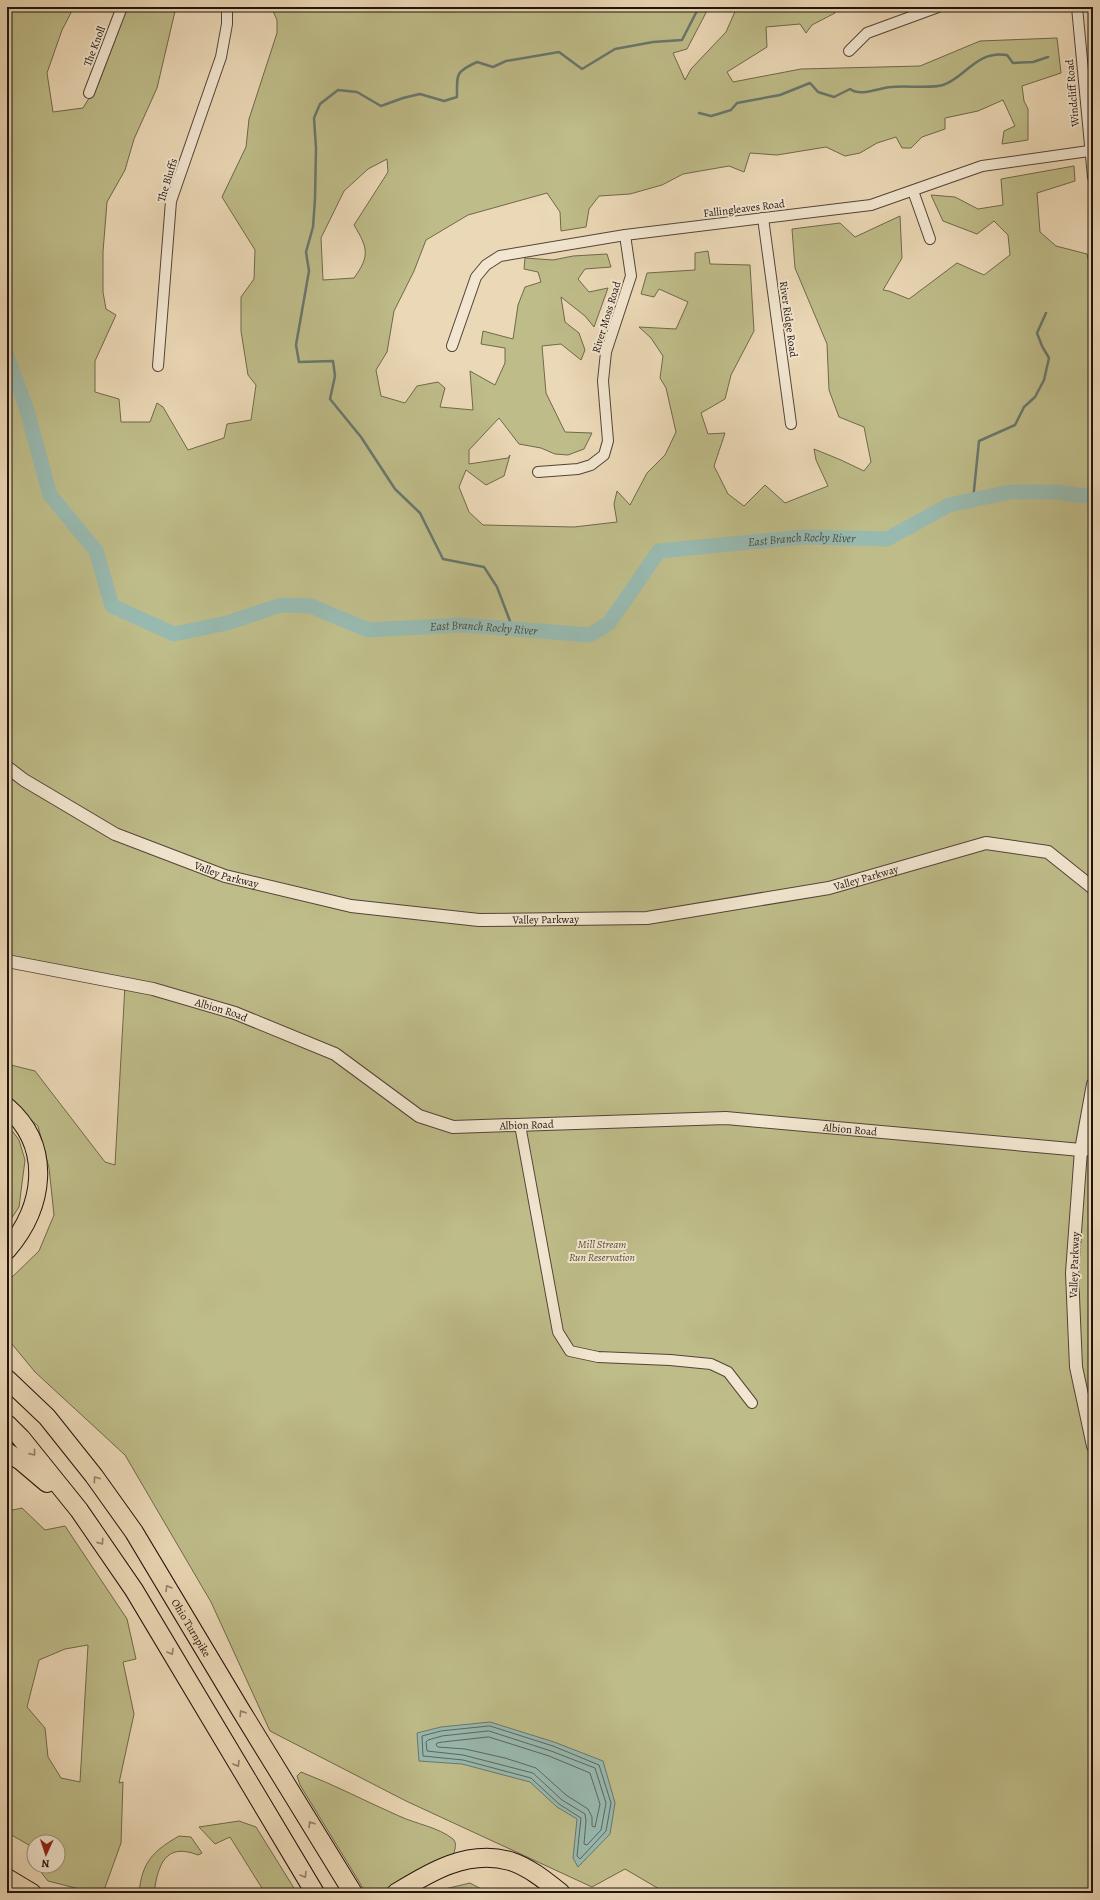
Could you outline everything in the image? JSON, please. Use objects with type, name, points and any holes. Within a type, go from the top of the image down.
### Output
[{"type":"highway","points":[[7,1107],[19,1118],[34,1145],[39,1168],[38,1190],[31,1212],[7,1250]]},
{"type":"highway","points":[[7,1117],[21,1133],[28,1151],[30,1167],[30,1180],[21,1214],[7,1235]]},
{"type":"highway","points":[[7,1368],[31,1395],[47,1417]]},
{"type":"highway","name":"Ohio Turnpike","points":[[7,1379],[47,1417],[94,1476],[134,1532],[353,1893]]},
{"type":"highway","points":[[7,1424],[21,1438],[79,1510],[134,1590],[315,1893]]},
{"type":"highway","points":[[7,1452],[22,1461],[79,1510]]},
{"type":"highway","points":[[402,1891],[442,1867],[467,1859],[493,1857],[511,1861],[538,1875],[561,1893]]},
{"type":"highway","points":[[402,1891],[462,1868],[486,1865],[510,1869],[535,1881],[551,1893]]},
{"type":"highway","points":[[7,1878],[32,1893]]},
{"type":"street","name":"The Knoll","points":[[90,93],[122,7]]},
{"type":"street","name":"The Bluffs","points":[[158,366],[171,201],[221,57],[227,24],[226,7]]},
{"type":"street","points":[[849,51],[866,33],[938,7]]},
{"type":"street","name":"Windcliff Road","points":[[1077,7],[1089,151],[1093,177]]},
{"type":"street","name":"Fallingleaves Road","points":[[452,346],[476,277],[486,265],[500,256],[625,235],[871,205],[982,166],[1089,151]]},
{"type":"street","points":[[913,191],[930,239]]},
{"type":"street","name":"River Ridge Road","points":[[763,218],[791,424]]},
{"type":"street","name":"River Moss Road","points":[[538,472],[578,469],[591,465],[604,455],[608,441],[603,381],[606,352],[631,276],[625,235]]},
{"type":"street","name":"Valley Parkway","points":[[7,767],[24,780],[115,834],[225,876],[351,906],[471,920],[647,918],[829,888],[986,843],[1048,852],[1093,888]]},
{"type":"street","name":"Albion Road","points":[[7,961],[153,989],[235,1013],[335,1054],[419,1116],[453,1127],[726,1118],[1087,1150]]},
{"type":"street","name":"Valley Parkway","points":[[1093,1084],[1087,1150],[1072,1273],[1076,1367],[1093,1446]]},
{"type":"street","points":[[520,1125],[558,1332],[570,1351],[598,1357],[670,1360],[711,1364],[728,1372],[752,1403]]},
{"type":"green space","name":"Mill Stream Run Reservation","points":[[7,7],[74,7],[62,30],[47,73],[53,112],[83,108],[99,82],[127,7],[176,7],[157,88],[134,139],[125,170],[107,202],[103,252],[103,292],[106,309],[116,315],[95,361],[95,392],[119,399],[121,422],[150,422],[157,403],[163,407],[188,450],[224,438],[227,424],[251,420],[256,385],[248,375],[241,331],[241,297],[254,279],[255,250],[222,197],[246,147],[249,119],[277,33],[277,20],[271,7],[709,7],[687,49],[673,53],[685,80],[691,69],[726,32],[737,7],[835,7],[835,13],[812,25],[806,33],[800,24],[766,27],[767,47],[727,72],[733,82],[801,69],[920,66],[980,41],[1057,38],[1061,73],[1022,86],[1024,101],[1028,109],[1028,140],[1002,144],[1004,131],[1015,126],[1003,100],[978,111],[945,118],[945,129],[922,137],[911,148],[902,148],[896,137],[877,143],[860,153],[845,156],[826,147],[777,155],[750,153],[744,172],[729,166],[683,174],[662,185],[630,194],[599,196],[589,209],[586,227],[561,231],[560,212],[547,193],[468,215],[426,240],[414,271],[394,311],[387,352],[376,370],[381,396],[405,403],[417,386],[438,382],[445,388],[440,407],[473,410],[470,371],[495,385],[505,363],[505,348],[481,344],[483,331],[513,339],[518,305],[525,287],[541,282],[538,272],[524,269],[525,258],[553,260],[573,256],[607,254],[611,267],[585,269],[578,279],[589,292],[608,288],[594,327],[585,316],[561,297],[565,322],[579,333],[585,350],[581,360],[561,344],[542,346],[546,393],[565,432],[592,433],[584,449],[568,455],[555,454],[541,448],[519,444],[499,418],[469,450],[469,464],[508,458],[510,455],[504,476],[486,485],[466,470],[459,487],[469,512],[483,525],[574,527],[617,522],[614,504],[617,491],[630,505],[647,473],[665,455],[676,432],[666,388],[660,378],[663,356],[651,338],[639,327],[676,329],[688,302],[659,289],[654,297],[641,294],[647,273],[695,270],[695,253],[708,251],[710,264],[750,265],[754,331],[731,375],[725,399],[701,413],[708,434],[725,433],[714,466],[728,494],[744,506],[765,485],[785,503],[828,486],[816,460],[814,449],[864,471],[871,462],[864,427],[839,417],[829,390],[827,344],[795,268],[792,229],[840,223],[855,237],[900,216],[902,258],[883,290],[909,299],[957,263],[984,275],[1010,255],[1008,235],[994,221],[977,234],[943,221],[931,195],[955,197],[978,209],[1003,205],[1001,179],[1074,166],[1075,181],[1037,193],[1040,232],[1056,246],[1087,254],[1093,280],[1093,1893],[666,1893],[625,1869],[592,1887],[406,1801],[270,1731],[211,1602],[125,1455],[35,1372],[7,1338],[7,1282],[39,1251],[54,1215],[49,1168],[38,1126],[7,1099],[7,1064],[35,1071],[105,1162],[115,1165],[125,985],[7,962]],"holes":[[[387,159],[388,172],[354,225],[364,246],[365,258],[363,264],[354,278],[323,280],[321,238],[344,191],[368,169]]]},
{"type":"green space","points":[[7,1124],[19,1140],[25,1160],[19,1207],[7,1225]]},
{"type":"green space","points":[[7,1489],[8,1511],[22,1508],[45,1530],[65,1526],[127,1619],[136,1659],[123,1662],[134,1714],[119,1783],[123,1782],[121,1843],[103,1893],[95,1893],[48,1881],[42,1874],[66,1874],[66,1834],[26,1834],[26,1843],[8,1833]],"holes":[[[88,1645],[80,1782],[61,1778],[48,1757],[45,1728],[27,1707],[39,1660],[65,1649]]]},
{"type":"green space","points":[[301,1772],[406,1819],[441,1831],[453,1839],[455,1843],[453,1857],[416,1874],[384,1893],[366,1893],[300,1785],[297,1776]]},
{"type":"green space","points":[[239,1821],[256,1827],[297,1893],[265,1893],[230,1837],[215,1844],[199,1827]]},
{"type":"green space","points":[[179,1836],[191,1837],[202,1853],[198,1855],[187,1852],[171,1854],[161,1865],[154,1893],[139,1893],[143,1873],[150,1858],[162,1847]]},
{"type":"green space","points":[[470,1883],[489,1893],[428,1893]]},
{"type":"water","points":[[490,1722],[554,1742],[603,1761],[615,1803],[610,1834],[578,1867],[573,1858],[577,1819],[557,1807],[530,1782],[462,1764],[419,1761],[417,1733],[441,1727]]},
{"type":"waterway","points":[[513,629],[497,587],[484,567],[443,559],[420,513],[395,489],[361,437],[330,399],[335,376],[333,361],[299,362],[296,345],[309,271],[306,252],[313,227],[315,199],[316,148],[314,118],[320,104],[338,90],[357,92],[381,106],[420,94],[444,101],[457,97],[457,83],[461,71],[477,62],[493,67],[506,61],[559,52],[582,69],[615,49],[653,42],[682,40],[699,7]]},
{"type":"waterway","points":[[699,113],[711,116],[731,110],[737,103],[780,95],[810,83],[818,92],[834,97],[850,89],[864,92],[897,87],[938,86],[958,77],[979,60],[987,57],[1007,55],[1013,63],[1033,62],[1048,57]]},
{"type":"waterway","points":[[973,500],[979,441],[1015,425],[1024,407],[1035,397],[1044,380],[1049,358],[1037,333],[1046,313]]},
{"type":"waterway","name":"East Branch Rocky River","points":[[7,356],[26,407],[50,495],[96,551],[112,606],[174,634],[227,623],[281,605],[311,606],[368,630],[462,625],[590,635],[609,623],[659,551],[803,537],[887,539],[949,505],[1010,492],[1058,492],[1082,496],[1093,494]]}]
